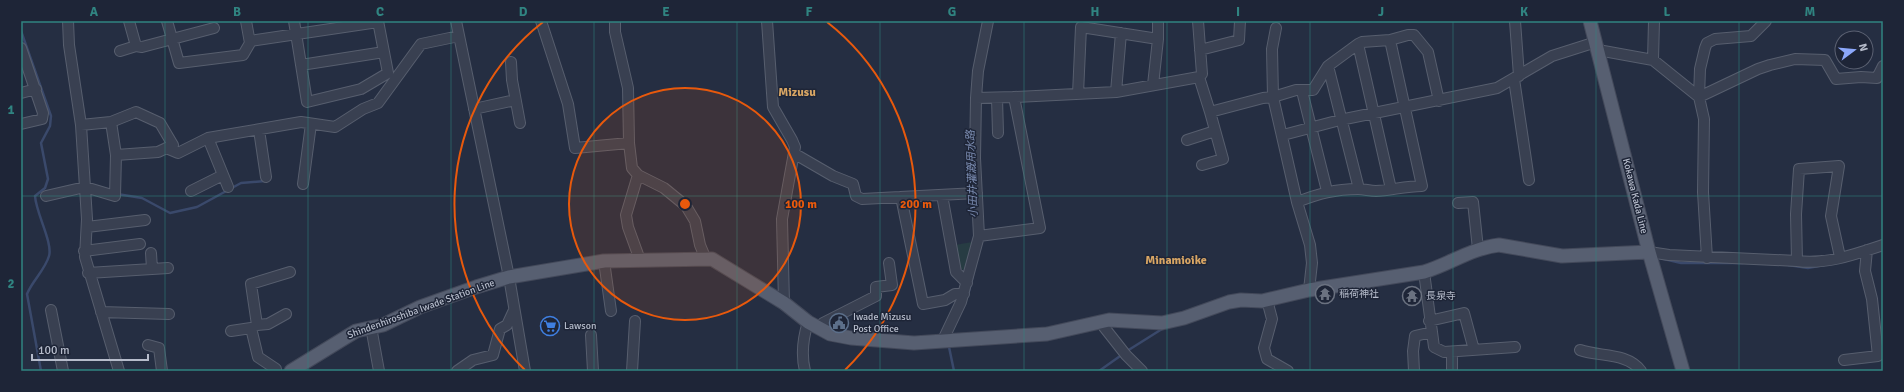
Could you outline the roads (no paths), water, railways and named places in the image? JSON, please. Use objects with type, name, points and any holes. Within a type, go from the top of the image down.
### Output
[{"type":"main road","name":"Kokawa Kada Line","points":[[1590,21],[1680,370]]},
{"type":"main road","name":"Shindenhiroshiba Iwade Station Line","points":[[297,370],[344,337],[356,331],[388,322],[420,307],[509,277],[604,261],[705,258],[725,265],[784,303],[814,326],[830,334],[851,338],[900,342],[942,342],[1048,334],[1109,320],[1162,323],[1184,318],[1229,302],[1267,300],[1310,290],[1424,272],[1438,268],[1478,249],[1499,245],[1562,256],[1649,252]]},
{"type":"street","points":[[68,21],[69,45],[81,125],[87,227],[84,251],[88,273],[119,371]]},
{"type":"street","points":[[129,21],[136,46]]},
{"type":"street","points":[[167,21],[179,63],[243,55],[250,40],[246,21]]},
{"type":"street","points":[[250,40],[296,34],[378,22],[388,73],[361,89],[307,102],[301,64],[296,34],[294,21]]},
{"type":"street","points":[[456,21],[509,277],[525,371]]},
{"type":"street","points":[[541,21],[568,104],[575,148],[629,143]]},
{"type":"street","points":[[615,21],[615,32],[628,88],[629,143],[632,168],[638,174],[664,188],[686,206],[695,221],[705,258]]},
{"type":"street","points":[[767,21],[773,107],[792,140],[795,154],[782,219],[784,303]]},
{"type":"street","points":[[942,342],[964,294],[982,236],[975,158],[979,98],[978,71],[988,21]]},
{"type":"street","points":[[1152,86],[1158,39],[1158,21]]},
{"type":"street","points":[[979,98],[1014,98],[1116,92],[1199,77],[1202,74],[1198,21]]},
{"type":"street","points":[[1200,50],[1239,40],[1240,21]]},
{"type":"street","points":[[1515,21],[1516,77],[1529,180]]},
{"type":"street","points":[[1653,60],[1654,21]]},
{"type":"street","points":[[1707,258],[1703,192],[1704,118],[1699,97],[1700,69],[1707,43],[1722,37],[1751,36],[1766,21]]},
{"type":"street","points":[[1078,94],[1081,27],[1158,39]]},
{"type":"street","points":[[120,51],[136,46],[142,47],[214,28]]},
{"type":"street","points":[[1276,28],[1272,57],[1273,97],[1283,135],[1297,202],[1310,245],[1312,263],[1310,290]]},
{"type":"street","points":[[1116,92],[1121,33]]},
{"type":"street","points":[[1210,112],[1296,90],[1312,90],[1328,66],[1358,44],[1362,42],[1390,40],[1408,34],[1414,35],[1428,52],[1439,101]]},
{"type":"street","points":[[166,148],[178,152],[208,138],[302,122],[335,127],[363,109],[378,103],[421,44],[460,36]]},
{"type":"street","points":[[1297,202],[1327,191],[1359,189],[1374,191],[1405,186],[1422,186],[1390,40]]},
{"type":"street","points":[[1358,44],[1391,189]]},
{"type":"street","points":[[1283,135],[1340,120],[1405,108],[1496,88],[1552,56],[1597,46],[1653,60],[1699,97]]},
{"type":"street","points":[[21,48],[23,60],[36,89],[43,113],[42,119],[21,124]]},
{"type":"street","points":[[301,64],[384,52]]},
{"type":"street","points":[[1699,97],[1758,69],[1795,59],[1825,60],[1836,79],[1861,77],[1877,78],[1883,66]]},
{"type":"street","points":[[511,62],[515,100],[520,123]]},
{"type":"street","points":[[1328,66],[1340,120],[1359,189]]},
{"type":"street","points":[[1199,77],[1223,159],[1202,165]]},
{"type":"street","points":[[21,93],[36,89]]},
{"type":"street","points":[[1302,91],[1327,191]]},
{"type":"street","points":[[997,98],[998,133]]},
{"type":"street","points":[[982,236],[1040,228],[1014,98]]},
{"type":"street","points":[[474,109],[515,100]]},
{"type":"street","points":[[81,125],[111,122],[136,112],[160,123],[173,145],[158,152],[116,155]]},
{"type":"street","points":[[46,196],[85,187],[115,196],[116,155],[111,122]]},
{"type":"street","points":[[303,184],[311,124]]},
{"type":"street","points":[[259,130],[266,177]]},
{"type":"street","points":[[1187,140],[1215,131]]},
{"type":"street","points":[[208,138],[228,187]]},
{"type":"street","points":[[795,154],[833,176],[853,184],[856,196],[862,199],[977,193]]},
{"type":"street","points":[[1797,260],[1796,214],[1799,169],[1839,166],[1831,216],[1840,257]]},
{"type":"street","points":[[638,174],[626,215],[628,227],[640,260]]},
{"type":"street","points":[[191,191],[223,176]]},
{"type":"street","points":[[942,195],[956,272],[967,283]]},
{"type":"street","points":[[901,197],[923,304],[945,300],[955,294],[964,294]]},
{"type":"street","points":[[1458,203],[1473,202],[1478,249]]},
{"type":"street","points":[[87,227],[145,220]]},
{"type":"street","points":[[84,251],[140,244]]},
{"type":"street","points":[[1649,252],[1669,256],[1820,262],[1883,245]]},
{"type":"street","points":[[1844,360],[1881,356],[1878,320],[1865,271],[1867,250]]},
{"type":"street","points":[[151,253],[152,269]]},
{"type":"street","points":[[604,261],[611,311]]},
{"type":"street","points":[[805,371],[802,358],[804,335],[814,326],[823,323],[876,296],[876,287],[892,285],[889,263]]},
{"type":"street","points":[[88,273],[168,268]]},
{"type":"street","points":[[276,371],[276,369],[258,357],[251,284],[290,272]]},
{"type":"street","points":[[1424,272],[1434,347],[1444,352],[1515,347]]},
{"type":"street","points":[[1267,300],[1272,319],[1264,348],[1267,359],[1288,371]]},
{"type":"street","points":[[50,310],[63,371]]},
{"type":"street","points":[[457,371],[473,360],[493,355],[500,329],[508,325],[514,310]]},
{"type":"street","points":[[101,312],[169,314]]},
{"type":"street","points":[[1430,321],[1464,313],[1474,350]]},
{"type":"street","points":[[231,331],[268,324],[286,314]]},
{"type":"street","points":[[632,371],[635,322]]},
{"type":"street","points":[[1100,322],[1126,355],[1142,371]]},
{"type":"street","points":[[371,327],[379,371]]},
{"type":"street","points":[[1414,371],[1413,351],[1415,336],[1432,332]]},
{"type":"street","points":[[591,335],[593,371]]},
{"type":"street","points":[[148,344],[159,348],[162,371]]},
{"type":"street","points":[[1580,350],[1591,354],[1621,357],[1641,371]]},
{"type":"street","points":[[1452,352],[1452,371]]},
{"type":"waterway","points":[[21,31],[51,116],[50,126],[41,143],[48,179],[45,188],[35,196],[50,250],[45,266],[27,294],[41,371]]},
{"type":"waterway","points":[[117,194],[142,198],[170,213],[197,207],[241,183],[265,181]]},
{"type":"waterway","points":[[1664,259],[1681,263],[1743,263]]},
{"type":"waterway","points":[[1788,265],[1808,268],[1824,265]]},
{"type":"waterway","name":"小田井灌漑用水路","points":[[968,295],[973,275]]},
{"type":"waterway","points":[[1127,351],[1162,329]]},
{"type":"waterway","name":"小田井灌漑用水路","points":[[949,347],[954,371]]},
{"type":"waterway","points":[[1099,371],[1123,354]]},
{"type":"place","name":"稲荷神社","points":[[1325,294]]},
{"type":"place","name":"長泉寺","points":[[1412,296]]},
{"type":"place","name":"Iwade Mizusu Post Office","points":[[839,323]]},
{"type":"place","name":"Lawson","points":[[550,326]]},
{"type":"district","name":"Mizusu","points":[[797,92]]},
{"type":"district","name":"Minamioike","points":[[1176,260]]}]
